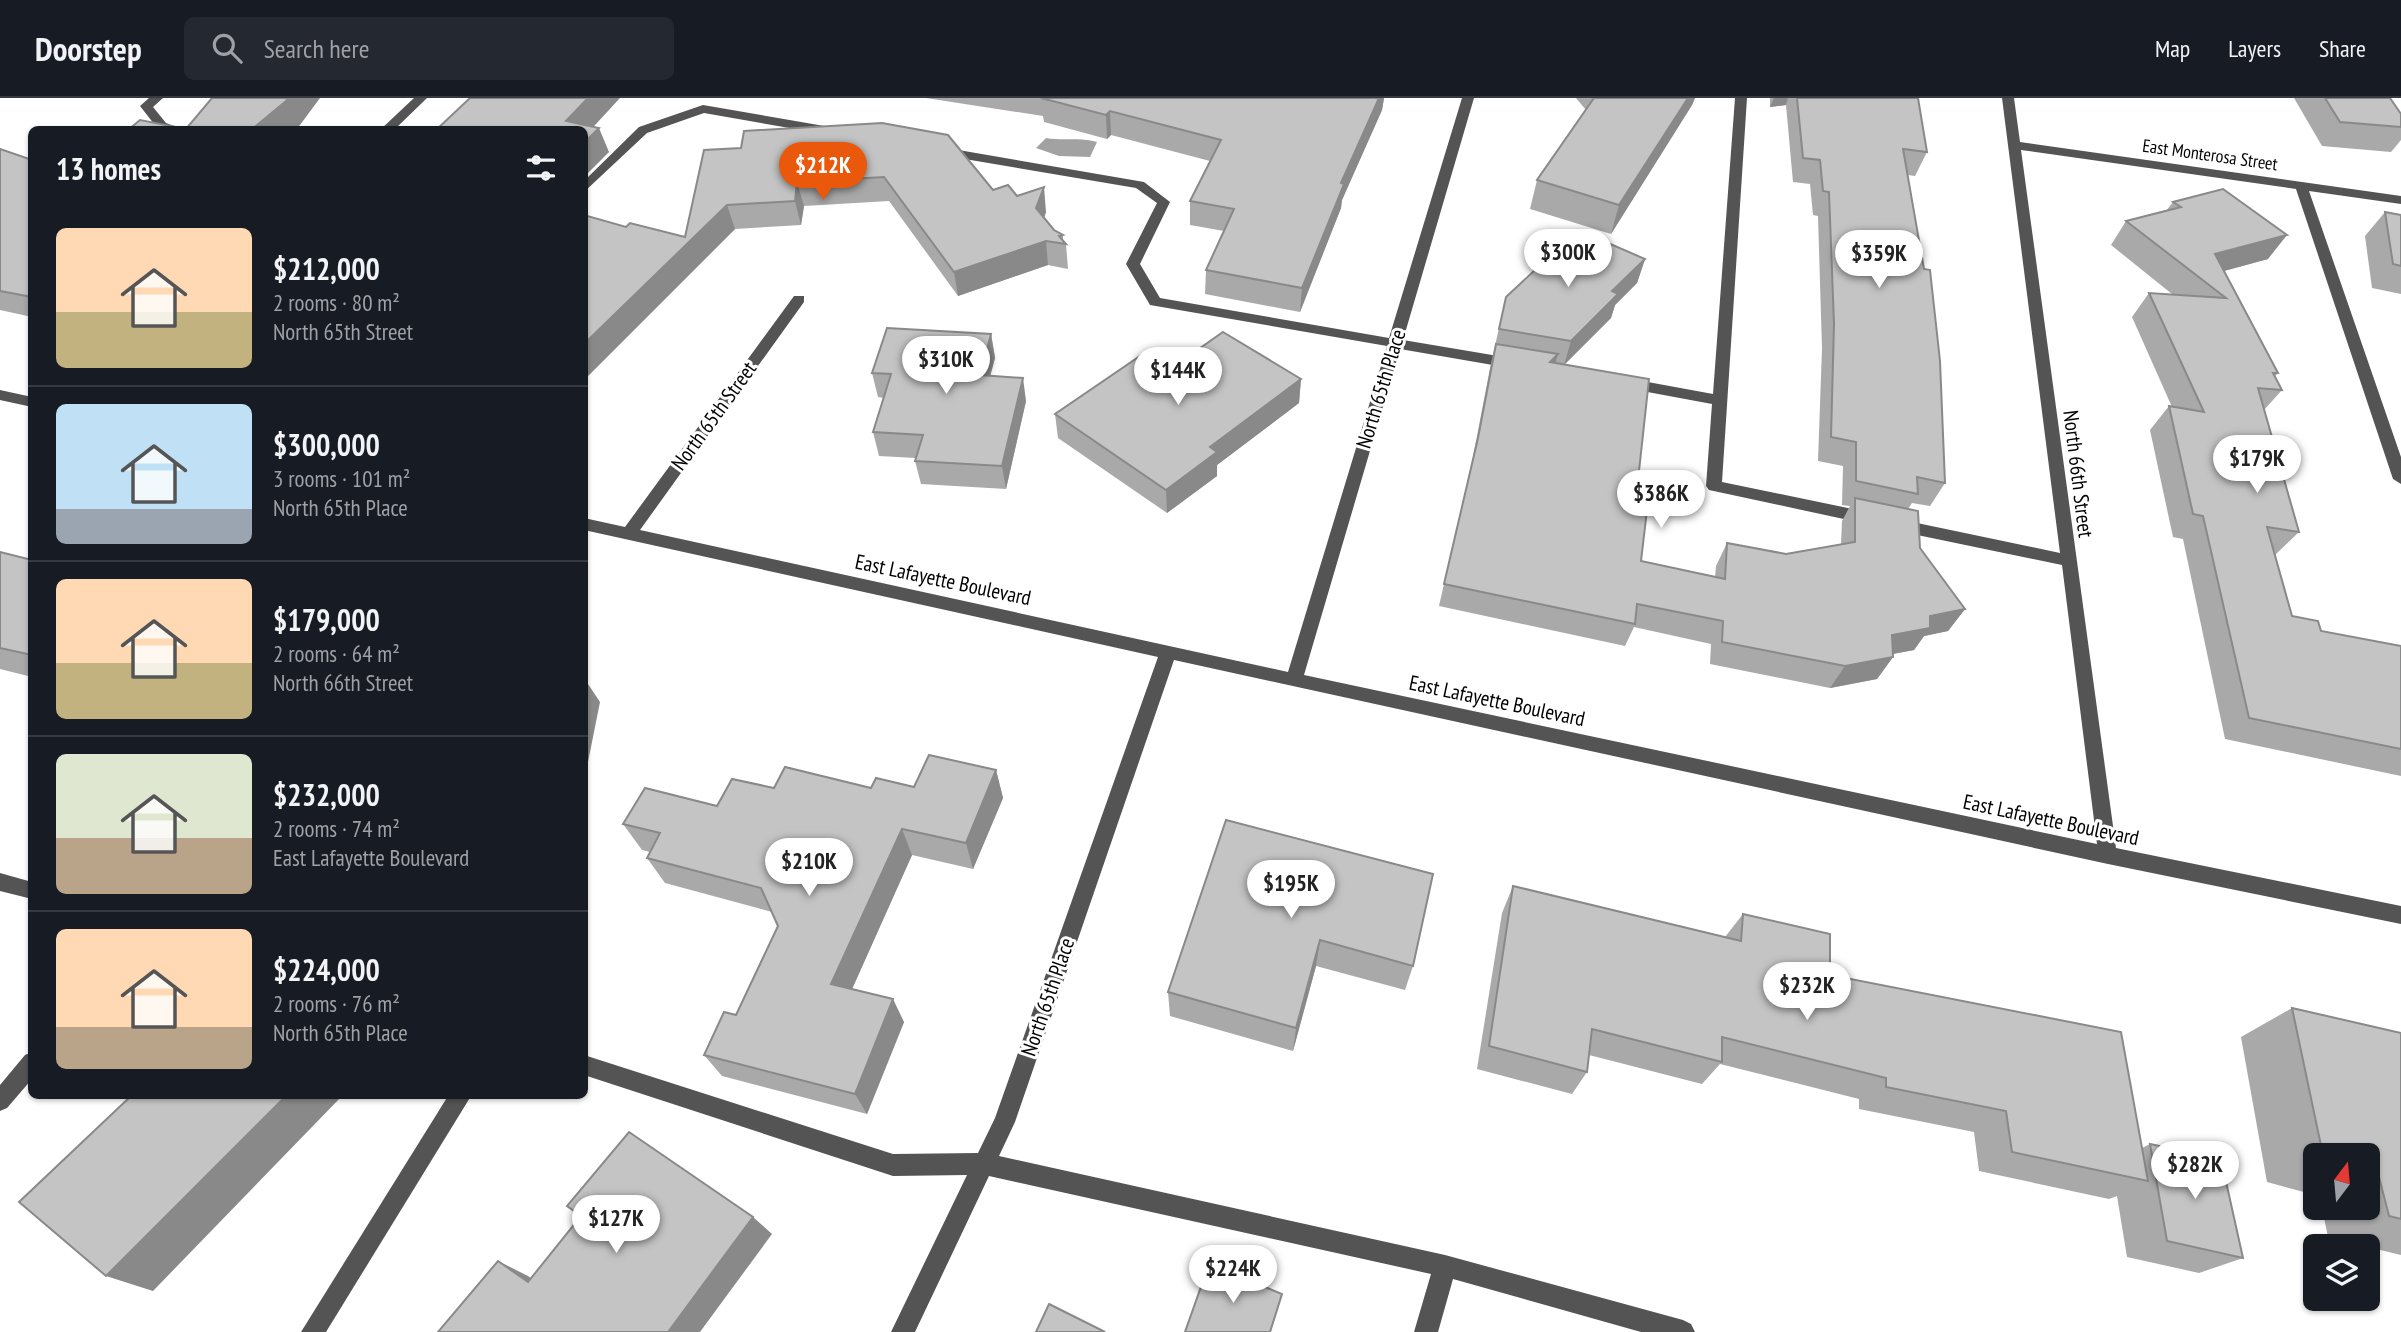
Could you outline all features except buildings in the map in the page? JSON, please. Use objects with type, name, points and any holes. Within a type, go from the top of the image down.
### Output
[{"type":"street","points":[[158,98],[146,106],[162,126]]},
{"type":"street","points":[[390,126],[421,98]]},
{"type":"street","name":"North 65th Place","points":[[1294,681],[1468,98]]},
{"type":"street","points":[[1741,98],[1714,486],[2068,561]]},
{"type":"street","name":"North 66th Street","points":[[2008,98],[2108,856]]},
{"type":"street","points":[[588,184],[643,130],[703,109],[840,133]]},
{"type":"street","name":"East Monterosa Street","points":[[2014,145],[2401,200]]},
{"type":"street","points":[[922,147],[1140,185],[1164,202],[1133,264],[1154,302],[1530,366]]},
{"type":"street","points":[[2301,186],[2401,479]]},
{"type":"street","name":"North 65th Street","points":[[629,534],[799,299]]},
{"type":"street","points":[[1611,381],[1719,400]]},
{"type":"street","points":[[0,395],[28,401]]},
{"type":"street","name":"East Lafayette Boulevard","points":[[588,525],[1294,681],[2108,856],[2401,915]]},
{"type":"street","name":"North 65th Place","points":[[903,1332],[1004,1122],[1168,653]]},
{"type":"street","points":[[0,882],[28,890]]},
{"type":"street","points":[[588,1066],[893,1165],[984,1164],[1445,1266],[1684,1332]]},
{"type":"street","points":[[0,1101],[28,1067]]},
{"type":"street","points":[[313,1332],[458,1099]]},
{"type":"street","points":[[1426,1332],[1445,1266]]},
{"type":"shaded area","points":[[1046,138],[1097,142],[1090,157],[1059,156],[1036,148]]}]
